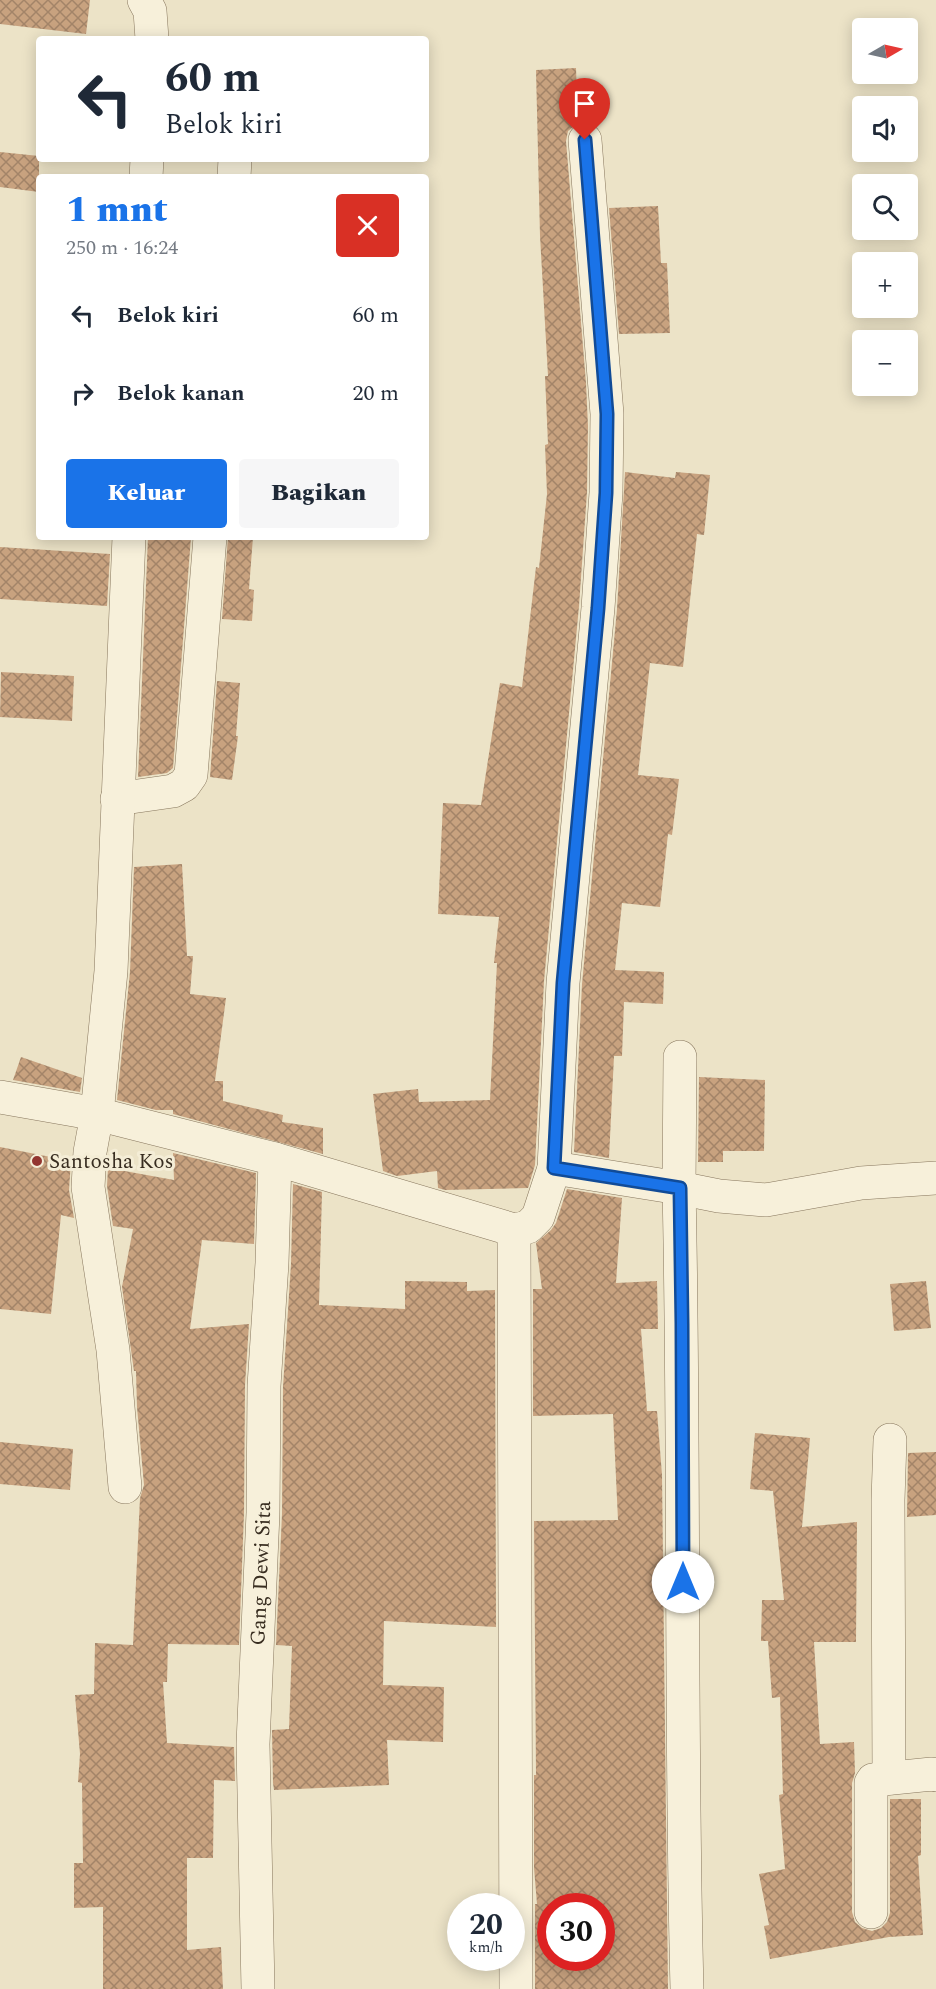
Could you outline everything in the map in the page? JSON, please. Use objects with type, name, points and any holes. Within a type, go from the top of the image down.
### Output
[{"type":"street","points":[[144,0],[150,11],[152,36]]},
{"type":"street","points":[[0,1096],[97,1114],[275,1159],[514,1230],[528,1227],[538,1217],[554,1168],[563,983],[598,608],[606,493],[607,414],[585,140]]},
{"type":"street","points":[[125,1487],[113,1350],[88,1187],[111,971],[129,540]]},
{"type":"street","points":[[117,799],[173,791],[183,785],[191,775],[210,540]]},
{"type":"street","points":[[681,1057],[684,1875],[687,1989]]},
{"type":"street","name":"Gang Dewi Sita","points":[[258,1989],[253,1744],[263,1514],[264,1386],[272,1263],[275,1159]]},
{"type":"street","points":[[554,1168],[719,1196],[766,1200],[861,1183],[936,1178]]},
{"type":"street","points":[[514,1230],[516,1989]]},
{"type":"street","points":[[889,1778],[888,1500],[890,1440]]},
{"type":"street","points":[[871,1912],[871,1783],[873,1780],[889,1778],[936,1775]]},
{"type":"building","points":[[0,0],[90,0],[86,34],[0,24]]},
{"type":"building","points":[[576,68],[578,123],[568,131],[566,141],[586,383],[587,492],[579,606],[544,981],[535,1165],[528,1188],[445,1190],[438,1188],[437,1171],[397,1176],[383,1171],[373,1094],[418,1089],[419,1102],[490,1100],[497,963],[494,963],[499,917],[438,914],[443,803],[481,805],[500,683],[522,687],[547,494],[545,445],[548,444],[545,376],[548,376],[540,236],[536,70]]},
{"type":"building","points":[[0,152],[36,156],[36,162],[39,162],[39,174],[36,174],[36,192],[0,187]]},
{"type":"building","points":[[658,206],[661,263],[667,263],[670,333],[619,334],[609,208]]},
{"type":"building","points":[[625,472],[675,478],[676,472],[710,475],[704,535],[697,534],[683,667],[650,663],[638,775],[679,779],[672,835],[668,834],[660,907],[622,903],[615,970],[664,972],[663,1004],[624,1002],[622,1056],[614,1056],[609,1158],[574,1152],[582,984],[617,609]]},
{"type":"building","points":[[148,540],[191,540],[173,768],[167,773],[138,777]]},
{"type":"building","points":[[228,540],[253,540],[249,589],[254,590],[252,621],[222,619]]},
{"type":"building","points":[[0,547],[110,554],[107,606],[0,599]]},
{"type":"building","points":[[1,672],[74,676],[72,721],[0,717]]},
{"type":"building","points":[[217,681],[240,683],[236,736],[238,736],[232,780],[210,777]]},
{"type":"building","points":[[182,864],[187,956],[193,956],[190,994],[226,998],[215,1081],[223,1081],[223,1101],[283,1115],[282,1122],[323,1128],[323,1154],[173,1114],[173,1110],[156,1110],[117,1100],[130,972],[134,867]]},
{"type":"building","points":[[21,1057],[82,1078],[80,1092],[13,1080]]},
{"type":"building","points":[[699,1077],[765,1080],[764,1151],[723,1151],[723,1162],[698,1162]]},
{"type":"building","points":[[0,1147],[71,1161],[69,1190],[74,1218],[61,1215],[51,1314],[0,1309]]},
{"type":"building","points":[[173,1153],[256,1173],[254,1244],[202,1240],[190,1329],[249,1324],[245,1385],[244,1513],[239,1645],[168,1644],[167,1682],[163,1682],[167,1743],[234,1747],[235,1781],[214,1780],[213,1858],[187,1858],[187,1950],[221,1947],[223,1989],[103,1989],[103,1907],[74,1908],[74,1863],[83,1863],[82,1783],[78,1782],[80,1754],[75,1695],[94,1694],[95,1643],[133,1645],[140,1498],[144,1485],[136,1371],[134,1371],[122,1287],[133,1229],[113,1226],[107,1186],[108,1168],[174,1180]]},
{"type":"building","points":[[293,1184],[322,1192],[319,1305],[405,1309],[405,1281],[467,1282],[467,1291],[495,1290],[496,1627],[384,1621],[383,1685],[444,1687],[443,1742],[387,1740],[389,1785],[274,1790],[272,1730],[289,1729],[292,1646],[276,1645],[282,1514],[283,1387],[291,1264]]},
{"type":"building","points":[[567,1189],[622,1198],[616,1283],[657,1281],[658,1329],[641,1329],[647,1411],[657,1411],[662,1475],[668,1989],[535,1989],[535,1904],[537,1904],[534,1868],[534,1775],[536,1775],[534,1521],[618,1520],[613,1414],[533,1416],[533,1289],[542,1289],[536,1243],[556,1223]]},
{"type":"building","points":[[926,1281],[931,1328],[894,1331],[890,1284]]},
{"type":"building","points":[[755,1433],[810,1438],[802,1527],[857,1522],[856,1642],[814,1642],[820,1744],[854,1742],[852,1912],[855,1922],[862,1928],[872,1931],[881,1928],[887,1922],[890,1913],[890,1799],[921,1799],[921,1855],[918,1856],[923,1935],[889,1937],[770,1959],[764,1926],[769,1925],[759,1874],[785,1869],[779,1795],[783,1794],[780,1697],[772,1698],[768,1641],[761,1641],[762,1600],[784,1600],[773,1491],[750,1489]]},
{"type":"building","points":[[0,1442],[73,1449],[70,1490],[0,1484]]},
{"type":"building","points":[[936,1452],[936,1515],[907,1517],[908,1453]]},
{"type":"place","name":"Santosha Kos","points":[[37,1161]]},
{"type":"route","points":[[585,140],[607,414],[606,493],[598,608],[563,983],[554,1168],[680,1188],[683,1582]]}]
